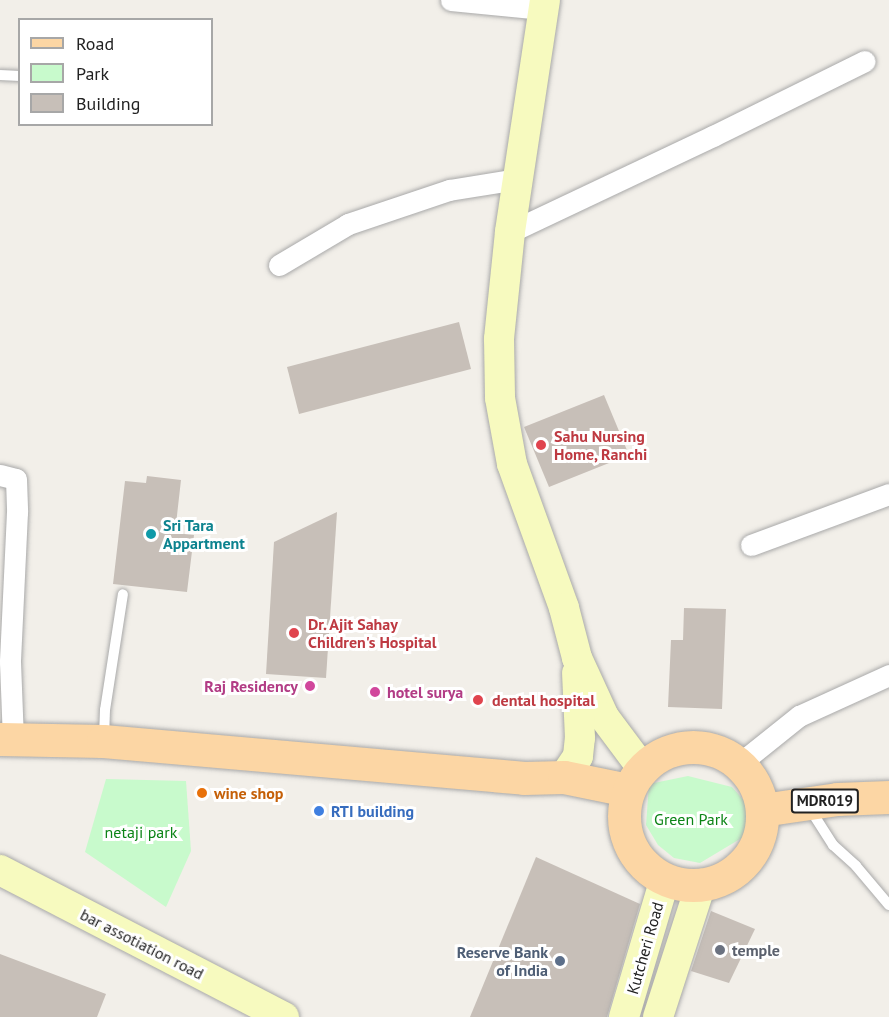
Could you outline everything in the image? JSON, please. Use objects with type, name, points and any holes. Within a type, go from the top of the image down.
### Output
[{"type":"main road","points":[[544,4],[510,232],[500,339],[500,398],[512,464],[564,608],[577,658],[635,779]]},
{"type":"main road","points":[[564,777],[578,756],[580,738],[577,658]]},
{"type":"main road","points":[[7,739],[104,741],[512,777],[635,779]]},
{"type":"main road","points":[[690,747],[716,751],[739,764],[755,785],[762,810],[759,836],[747,859],[727,876],[701,884],[682,884],[665,879],[643,864],[628,842],[623,816],[635,779],[664,753],[690,747]]},
{"type":"main road","name":"MDR019","points":[[762,810],[889,797]]},
{"type":"main road","name":"bar assotiation road","points":[[2,875],[284,1017]]},
{"type":"main road","name":"Kutcheri Road","points":[[624,1017],[665,879]]},
{"type":"main road","points":[[658,1017],[701,884]]},
{"type":"street","points":[[451,0],[544,4]]},
{"type":"street","points":[[510,232],[865,61]]},
{"type":"street","points":[[279,266],[348,224],[449,190],[518,179]]},
{"type":"street","points":[[0,475],[16,479],[17,512],[7,739]]},
{"type":"street","points":[[751,545],[889,494]]},
{"type":"street","points":[[739,764],[799,716],[889,675]]},
{"type":"lane","points":[[0,75],[18,76]]},
{"type":"lane","points":[[104,741],[105,710],[123,594]]},
{"type":"lane","points":[[806,804],[833,845],[856,866],[889,905]]},
{"type":"green space","name":"Green Park","points":[[688,776],[732,787],[755,813],[750,833],[700,863],[674,858],[658,845],[646,825],[649,784]]},
{"type":"green space","name":"netaji park","points":[[106,779],[186,781],[191,851],[166,907],[85,852]]},
{"type":"building","points":[[459,322],[471,369],[299,414],[287,367]]},
{"type":"building","points":[[604,395],[629,455],[549,487],[524,427]]},
{"type":"building","name":"Sri Tara Appartment","points":[[147,476],[181,480],[175,533],[194,535],[187,592],[113,584],[125,481],[146,483]]},
{"type":"building","points":[[337,512],[326,678],[266,674],[274,542]]},
{"type":"building","points":[[684,608],[726,609],[722,709],[668,707],[671,640],[683,640]]},
{"type":"building","name":"Reserve Bank of India","points":[[536,857],[640,904],[607,1017],[470,1017]]},
{"type":"building","name":"temple","points":[[711,911],[755,929],[729,983],[691,971]]},
{"type":"building","points":[[0,954],[106,994],[97,1017],[0,1017]]},
{"type":"place","name":"Sahu Nursing Home, Ranchi","points":[[541,445]]},
{"type":"place","name":"Sri Tara Appartment","points":[[151,534]]},
{"type":"place","name":"Dr. Ajit Sahay Children's Hospital","points":[[294,633]]},
{"type":"place","name":"Raj Residency","points":[[310,686]]},
{"type":"place","name":"hotel surya","points":[[375,692]]},
{"type":"place","name":"dental hospital","points":[[478,700]]},
{"type":"place","name":"wine shop","points":[[202,793]]},
{"type":"place","name":"RTI building","points":[[319,811]]},
{"type":"place","name":"temple","points":[[720,950]]},
{"type":"place","name":"Reserve Bank of India","points":[[560,961]]}]
